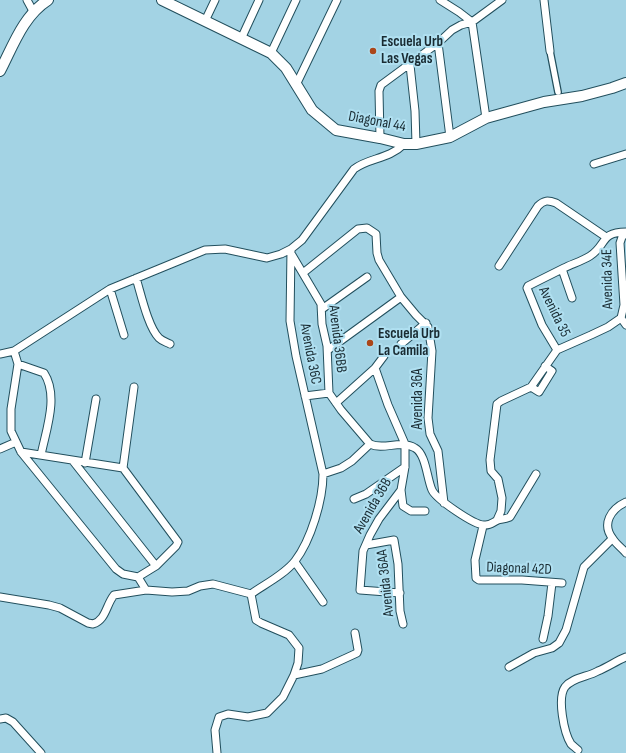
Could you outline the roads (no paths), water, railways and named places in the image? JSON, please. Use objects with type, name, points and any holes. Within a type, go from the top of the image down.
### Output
[{"type":"main road","points":[[0,71],[25,21],[33,11],[48,0]]},
{"type":"main road","name":"Diagonal 44","points":[[162,0],[174,3],[205,22],[272,53],[286,68],[312,110],[336,130],[404,144],[416,144],[450,137],[486,118],[544,102],[582,96],[626,83]]},
{"type":"street","points":[[27,0],[33,11]]},
{"type":"street","points":[[205,22],[215,0]]},
{"type":"street","points":[[241,39],[259,0]]},
{"type":"street","points":[[272,53],[296,0]]},
{"type":"street","points":[[296,85],[337,0]]},
{"type":"street","points":[[380,138],[378,92],[381,85],[410,65],[456,27],[472,22],[502,0]]},
{"type":"street","points":[[544,0],[550,51],[558,92]]},
{"type":"street","points":[[445,1],[472,22],[486,118]]},
{"type":"street","points":[[438,43],[450,137]]},
{"type":"street","points":[[410,65],[415,111],[416,144]]},
{"type":"street","points":[[0,354],[14,351],[110,289],[205,250],[225,249],[267,258],[291,252],[302,240],[354,169],[360,164],[396,152],[404,144]]},
{"type":"street","points":[[594,164],[626,154]]},
{"type":"street","points":[[499,266],[538,206],[548,200],[556,203],[606,237]]},
{"type":"street","points":[[303,273],[358,229],[367,228],[376,234],[379,260],[401,298],[426,324],[401,344]]},
{"type":"street","points":[[572,298],[562,269],[590,256],[600,246],[606,237],[612,233],[626,232]]},
{"type":"street","name":"Avenida 34E","points":[[626,232],[620,243],[624,305],[621,318],[626,325]]},
{"type":"street","name":"Avenida 36BB","points":[[291,252],[321,304],[322,324],[328,350],[329,393],[370,444]]},
{"type":"street","name":"Avenida 36C","points":[[251,594],[280,575],[295,562],[307,541],[314,522],[323,482],[323,474],[290,321],[291,252]]},
{"type":"street","name":"Avenida 35","points":[[558,350],[542,325],[527,291],[528,286],[562,269]]},
{"type":"street","points":[[322,309],[367,277]]},
{"type":"street","points":[[136,278],[150,324],[154,332],[160,339],[170,344]]},
{"type":"street","points":[[110,289],[124,334]]},
{"type":"street","points":[[328,350],[401,298]]},
{"type":"street","points":[[498,520],[501,511],[502,498],[498,479],[492,471],[490,460],[498,404],[501,401],[531,388],[545,366],[558,350],[602,329],[621,318]]},
{"type":"street","name":"Avenida 36A","points":[[426,324],[428,327],[432,351],[428,418],[430,434],[438,451],[444,503]]},
{"type":"street","points":[[14,351],[18,364],[11,409],[11,430],[21,452],[116,569],[123,574],[138,577],[156,566],[176,546],[178,542],[123,468],[134,387]]},
{"type":"street","points":[[336,403],[375,368],[384,356]]},
{"type":"street","points":[[18,364],[44,373],[48,379],[52,401],[41,455]]},
{"type":"street","name":"Avenida 36B","points":[[375,368],[388,405],[405,444],[405,467],[401,490],[379,519],[363,551],[360,590],[400,593]]},
{"type":"street","points":[[305,396],[329,393]]},
{"type":"street","points":[[85,463],[96,399]]},
{"type":"street","points":[[0,449],[16,442]]},
{"type":"street","points":[[323,474],[341,468],[352,461],[370,444],[375,446],[405,444],[416,448],[421,453],[432,491],[444,503],[483,526],[490,525],[498,520],[504,520],[510,517],[536,474]]},
{"type":"street","points":[[21,452],[123,468]]},
{"type":"street","points":[[73,461],[156,566]]},
{"type":"street","points":[[354,499],[366,494],[405,467]]},
{"type":"street","points":[[401,490],[402,506],[411,511],[425,511]]},
{"type":"street","points":[[626,502],[612,511],[608,518],[607,527],[612,539],[626,553]]},
{"type":"street","name":"Diagonal 42D","points":[[483,526],[475,560],[476,578],[479,580],[522,580],[562,583]]},
{"type":"street","points":[[509,667],[534,653],[552,648],[559,643],[566,630],[584,567],[612,539]]},
{"type":"street","name":"Avenida 36AA","points":[[366,545],[394,540],[398,564],[400,611],[403,624]]},
{"type":"street","points":[[295,562],[323,602]]},
{"type":"street","points":[[138,577],[146,590]]},
{"type":"street","points":[[543,639],[552,582]]},
{"type":"street","points":[[0,598],[60,608],[88,623],[93,624],[101,619],[105,614],[110,600],[114,595],[146,590],[172,592],[188,591],[200,586],[213,584],[251,594],[256,620],[289,635],[298,648],[298,663],[283,697],[266,713],[248,717],[228,714],[219,717],[215,730],[217,753]]},
{"type":"street","points":[[294,675],[322,669],[357,653],[358,650],[355,633]]},
{"type":"street","points":[[578,750],[571,744],[562,719],[561,705],[564,688],[573,680],[597,672],[626,657]]},
{"type":"street","points":[[0,719],[6,718],[14,722],[41,753]]},
{"type":"place","name":"Escuela Urb Las Vegas","points":[[373,51]]},
{"type":"place","name":"Escuela Urb La Camila","points":[[370,343]]}]
